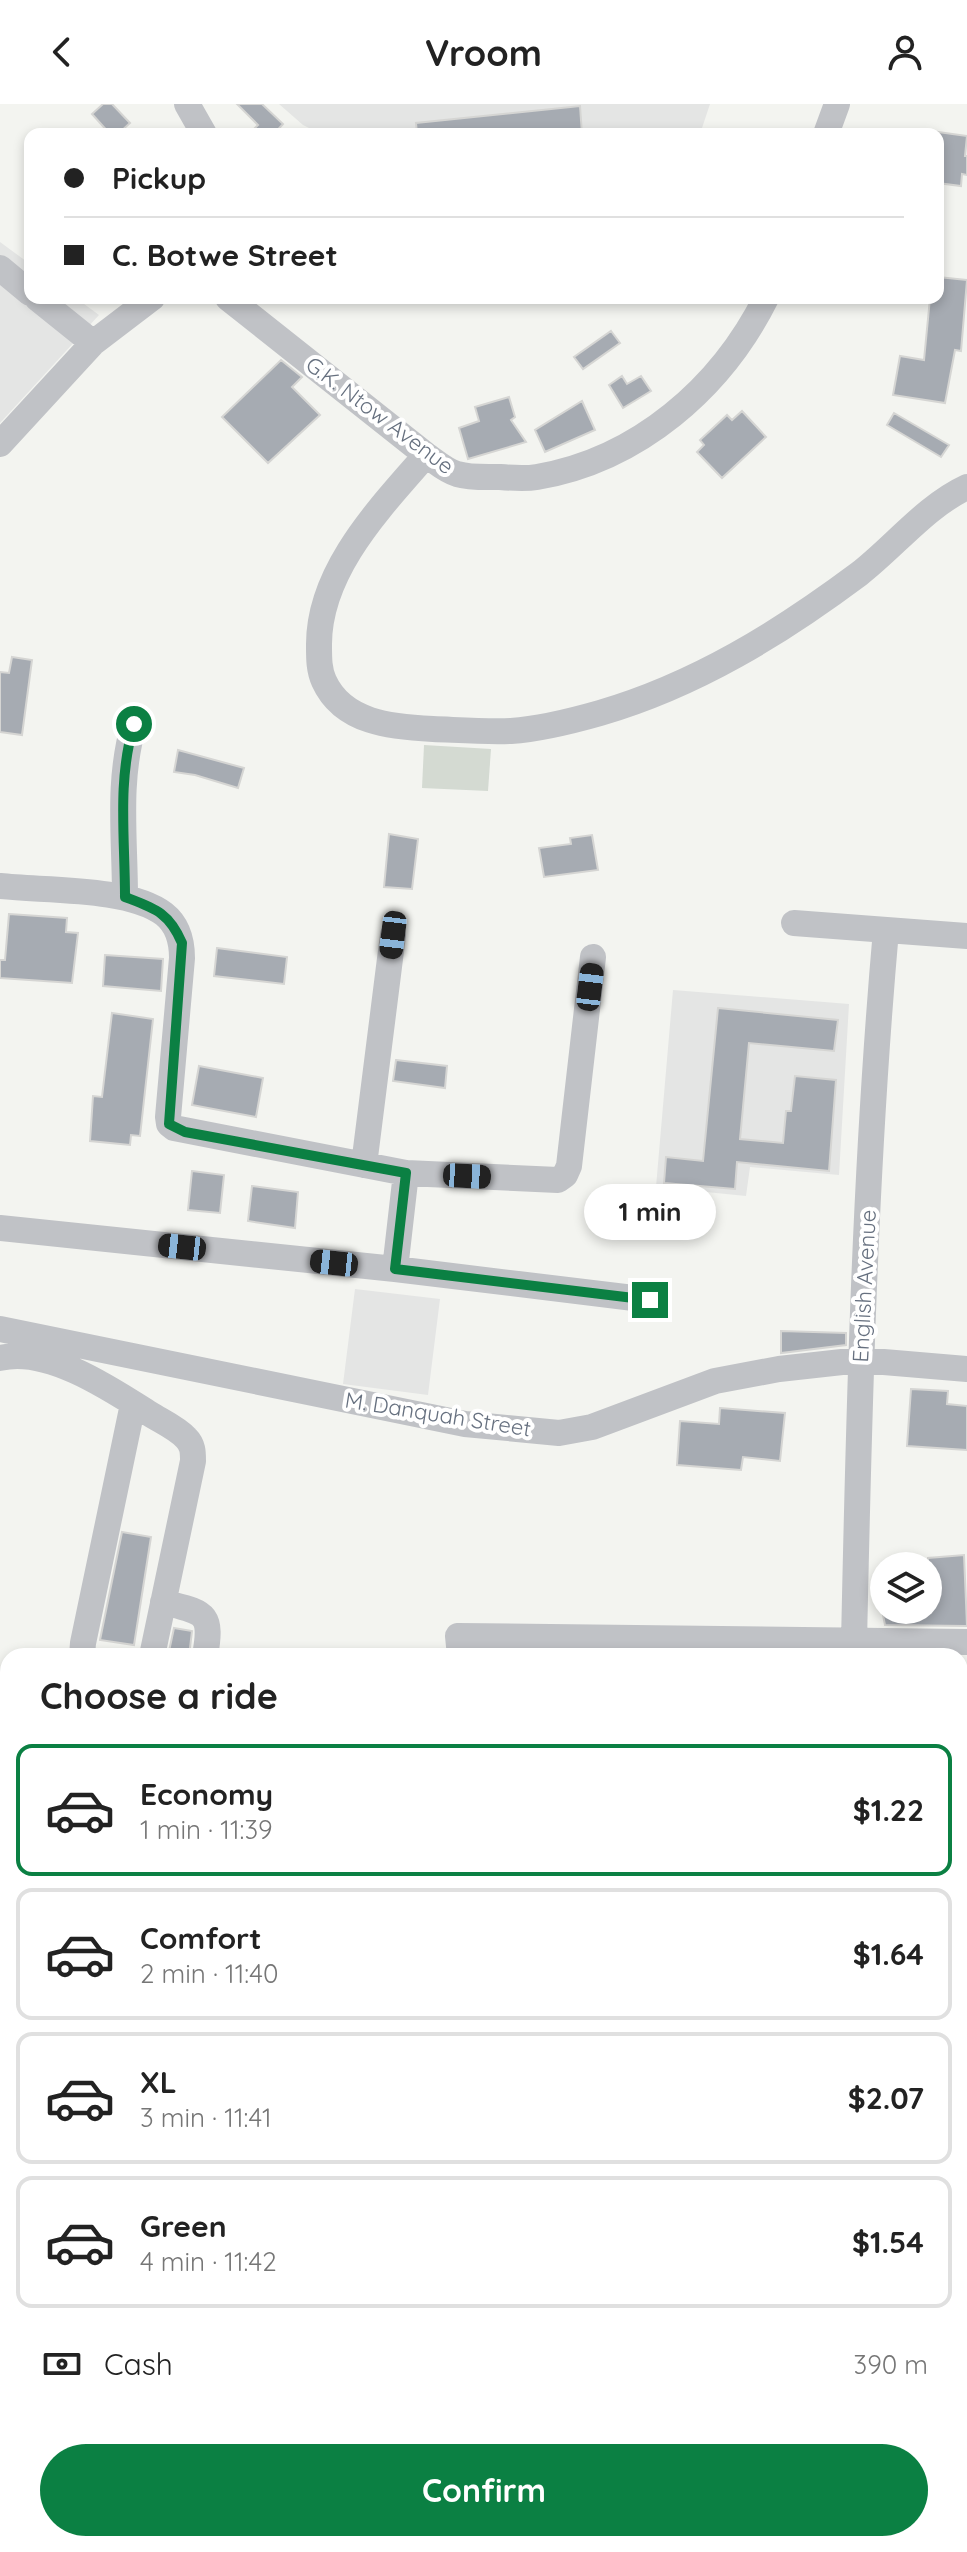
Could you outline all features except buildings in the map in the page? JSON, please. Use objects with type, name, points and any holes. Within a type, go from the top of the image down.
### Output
[{"type":"street","points":[[187,104],[201,128]]},
{"type":"street","points":[[828,128],[837,104]]},
{"type":"street","points":[[0,268],[24,288]]},
{"type":"street","points":[[44,304],[93,343]]},
{"type":"street","points":[[0,444],[93,343],[144,304]]},
{"type":"street","name":"G.K. Ntow Avenue","points":[[236,304],[426,455],[456,474],[535,478],[579,466],[623,448],[673,416],[718,371],[748,333],[763,304]]},
{"type":"street","points":[[426,455],[373,516],[342,565],[324,606],[319,640],[320,672],[331,696],[358,717],[405,728],[514,731],[568,722],[637,702],[704,674],[777,631],[861,572],[913,526],[967,487]]},
{"type":"street","points":[[125,897],[122,791],[125,752],[134,724]]},
{"type":"street","points":[[0,886],[125,897],[165,915],[175,926],[182,943],[169,1124],[185,1132],[406,1173],[558,1180],[565,1175],[569,1166],[593,957]]},
{"type":"street","points":[[794,923],[967,936]]},
{"type":"street","name":"English Avenue","points":[[854,1643],[860,1360],[878,1022],[886,930]]},
{"type":"street","points":[[364,1165],[393,935]]},
{"type":"street","points":[[395,1269],[406,1173]]},
{"type":"street","points":[[0,1228],[395,1269],[650,1300]]},
{"type":"street","name":"M. Danquah Street","points":[[0,1329],[465,1424],[559,1433],[592,1427],[715,1381],[779,1369],[860,1360],[967,1369]]},
{"type":"street","points":[[0,1358],[31,1356],[77,1372],[186,1438],[193,1447],[190,1475],[154,1648]]},
{"type":"street","points":[[84,1648],[133,1404]]},
{"type":"street","points":[[163,1602],[200,1614],[208,1622],[206,1648]]},
{"type":"street","points":[[459,1646],[967,1642]]},
{"type":"shaded area","points":[[279,104],[710,104],[702,128],[309,128]]},
{"type":"shaded area","points":[[0,242],[24,260],[24,304],[84,304],[99,315],[0,423]]},
{"type":"shaded area","points":[[424,745],[491,749],[488,791],[422,788]]},
{"type":"shaded area","points":[[673,990],[849,1004],[839,1175],[750,1167],[746,1196],[656,1187]]},
{"type":"shaded area","points":[[355,1289],[440,1299],[428,1395],[343,1384]]},
{"type":"route","points":[[134,724],[125,752],[122,791],[125,897],[165,915],[175,926],[182,943],[169,1124],[185,1132],[406,1173],[395,1269],[650,1300]]}]
